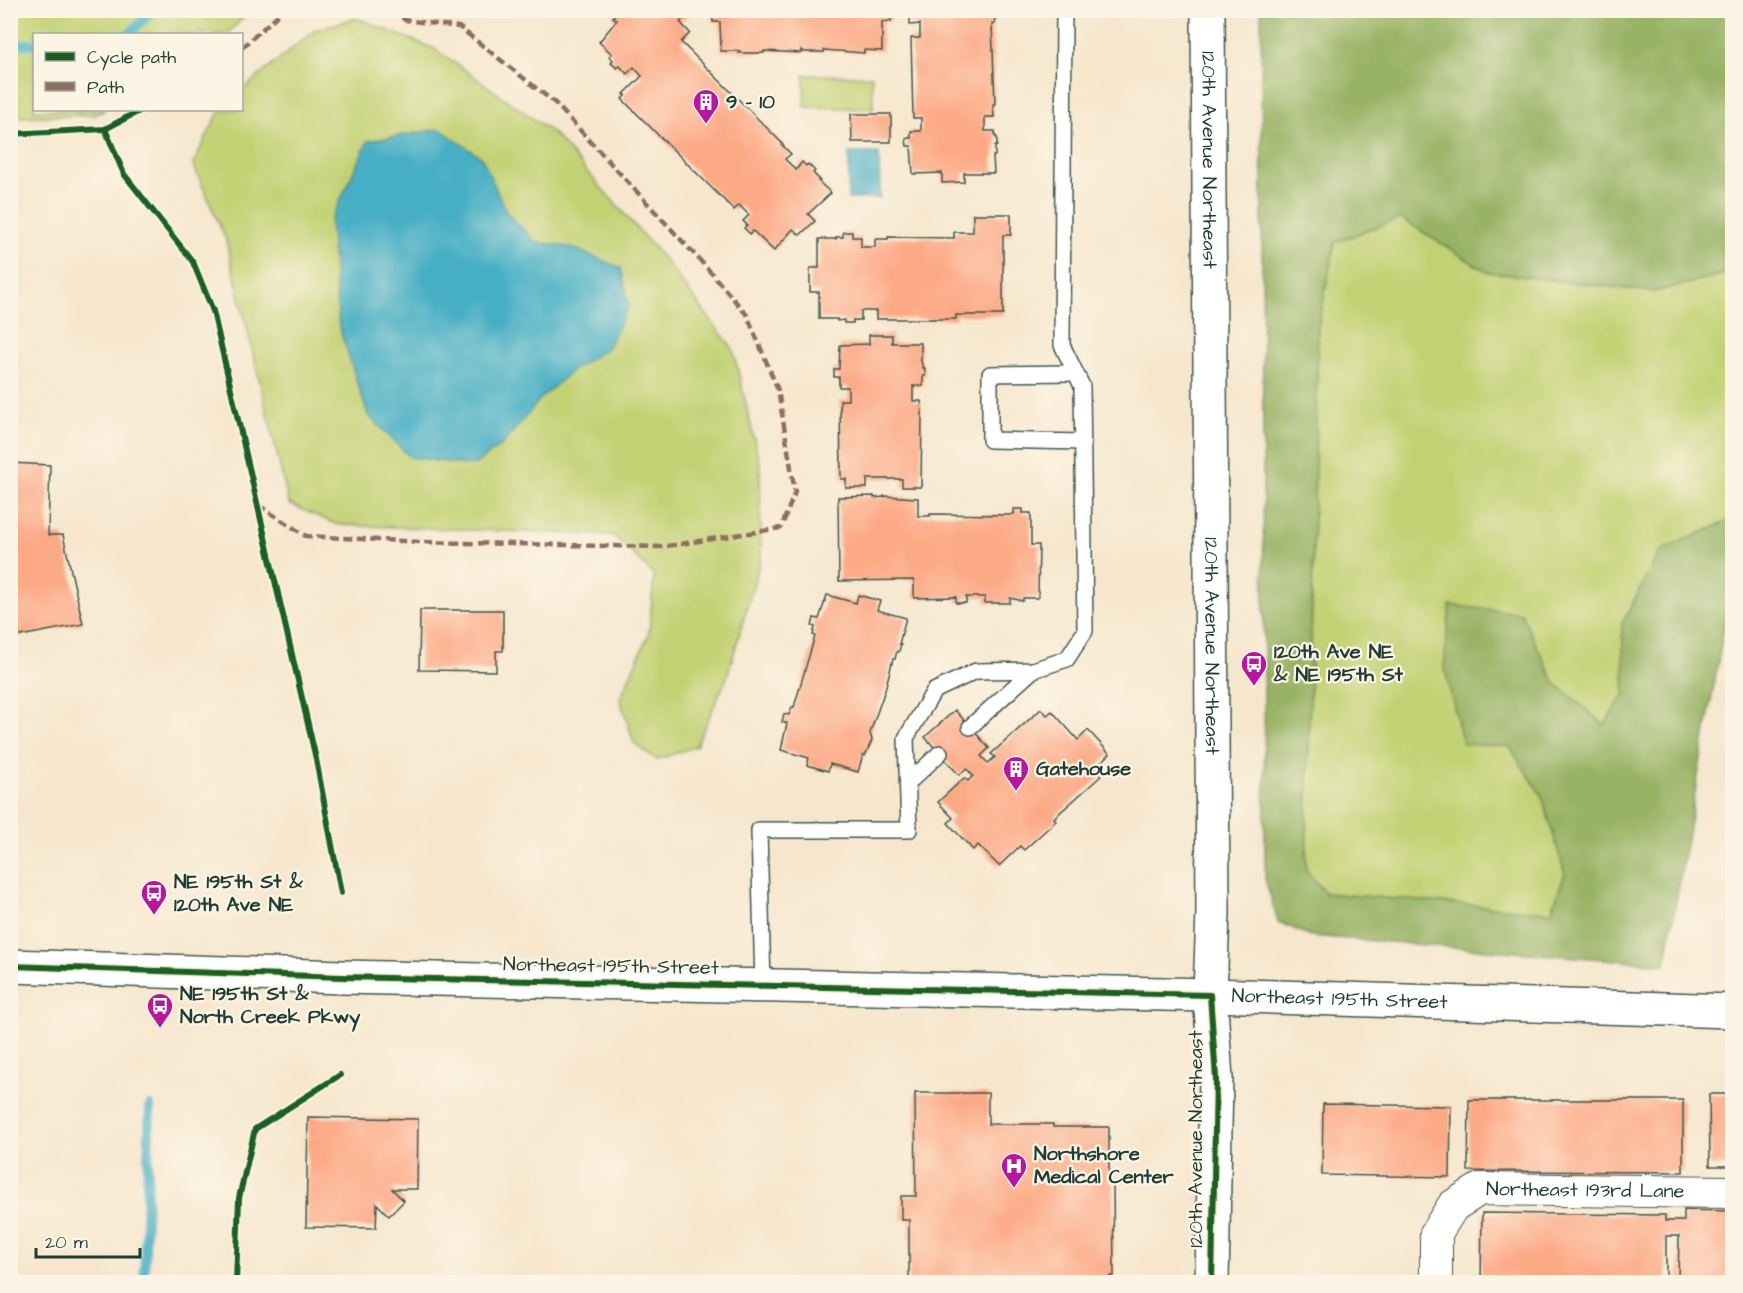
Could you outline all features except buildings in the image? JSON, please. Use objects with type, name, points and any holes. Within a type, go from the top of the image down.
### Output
[{"type":"main road","name":"120th Avenue Northeast","points":[[1208,10],[1213,912],[1210,995],[1216,1078],[1212,1282]]},
{"type":"main road","name":"Northeast 195th Street","points":[[10,966],[342,977],[1210,995],[1732,1011]]},
{"type":"street","name":"Northeast 193rd Lane","points":[[1436,1282],[1436,1233],[1453,1206],[1480,1189],[1732,1192]]},
{"type":"lane","points":[[763,987],[759,830],[909,830],[906,738],[934,691],[976,671],[1033,670],[1067,659],[1085,631],[1082,386],[1062,345],[1064,10]]},
{"type":"lane","points":[[1075,373],[990,374],[990,440],[1083,442]]},
{"type":"lane","points":[[970,727],[1033,670]]},
{"type":"lane","points":[[908,783],[940,753]]},
{"type":"path","points":[[10,1267],[20,1282]]},
{"type":"green space","points":[[11,10],[250,11],[228,33],[33,33],[33,111],[103,111],[95,115],[11,117]]},
{"type":"green space","points":[[1261,11],[1732,11],[1732,272],[1654,292],[1487,272],[1401,218],[1335,242],[1318,327],[1306,870],[1325,893],[1551,912],[1565,874],[1542,796],[1510,747],[1463,744],[1444,666],[1450,605],[1521,613],[1554,682],[1604,725],[1625,694],[1622,624],[1660,551],[1732,519],[1732,582],[1665,964],[1311,936],[1278,922],[1265,879]]},
{"type":"green space","points":[[356,18],[435,49],[553,133],[664,259],[733,349],[760,464],[761,559],[727,677],[696,746],[657,760],[634,743],[620,699],[649,633],[654,575],[613,535],[338,525],[289,504],[226,240],[193,164],[220,111],[243,111],[243,89],[315,30]]},
{"type":"green space","points":[[804,75],[872,76],[873,109],[805,107]]},
{"type":"green space","points":[[1401,218],[1487,272],[1654,292],[1732,272],[1732,519],[1660,551],[1622,624],[1625,694],[1604,725],[1554,682],[1521,613],[1510,747],[1542,796],[1565,874],[1551,912],[1325,893],[1306,870],[1318,327],[1335,242]]},
{"type":"water","points":[[440,129],[482,158],[507,213],[536,242],[570,247],[621,268],[629,305],[608,347],[574,369],[541,398],[503,444],[473,466],[410,457],[368,415],[339,327],[330,222],[368,141]]},
{"type":"water","points":[[849,153],[879,153],[880,198],[848,199]]},
{"type":"waterway","points":[[130,33],[153,10]]},
{"type":"waterway","points":[[10,44],[33,44]]},
{"type":"waterway","points":[[144,1282],[150,1106]]},
{"type":"marked path","points":[[243,47],[283,10]]},
{"type":"marked path","points":[[258,505],[306,536],[419,542],[661,547],[781,528],[795,492],[778,390],[747,315],[707,268],[555,103],[459,27],[405,20],[394,10]]},
{"type":"cycle path","points":[[10,134],[105,129],[139,111]]},
{"type":"cycle path","points":[[105,129],[124,174],[193,262],[213,311],[316,759],[341,893]]},
{"type":"cycle path","points":[[10,966],[342,977],[1210,995],[1216,1078],[1212,1282]]},
{"type":"cycle path","points":[[236,1282],[239,1198],[255,1129],[340,1075]]},
{"type":"place","name":"9 - 10","points":[[706,125]]},
{"type":"place","name":"120th Ave NE & NE 195th St","points":[[1254,687]]},
{"type":"place","name":"Gatehouse","points":[[1016,792]]},
{"type":"place","name":"NE 195th St & 120th Ave NE","points":[[154,916]]},
{"type":"place","name":"NE 195th St & North Creek Pkwy","points":[[160,1029]]},
{"type":"place","name":"Northshore Medical Center","points":[[1014,1189]]}]
